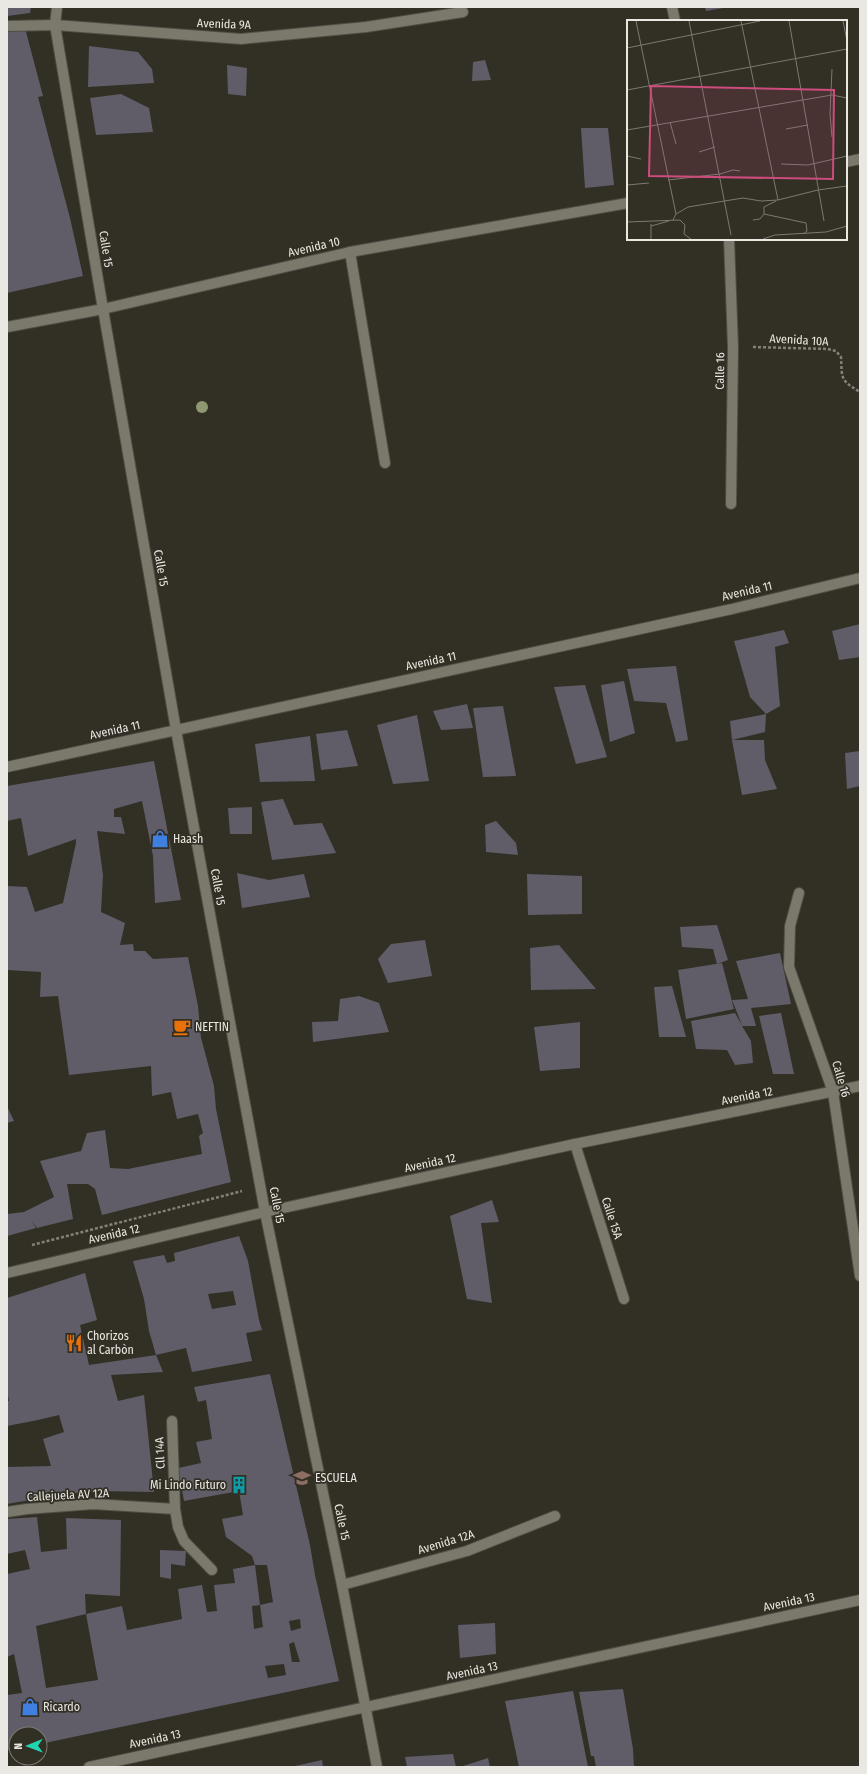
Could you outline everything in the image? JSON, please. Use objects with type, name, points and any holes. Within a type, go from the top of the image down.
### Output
[{"type":"street","name":"Calle 15","points":[[57,7],[56,25],[103,309],[176,730],[265,1212],[342,1585],[377,1767]]},
{"type":"street","points":[[672,7],[675,20]]},
{"type":"street","name":"Avenida 9A","points":[[7,26],[56,25],[241,39],[366,27],[463,12]]},
{"type":"street","points":[[847,162],[860,159]]},
{"type":"street","name":"Avenida 10","points":[[7,327],[103,309],[350,252],[627,203]]},
{"type":"street","name":"Calle 16","points":[[729,240],[733,347],[731,504]]},
{"type":"street","points":[[350,252],[385,463]]},
{"type":"street","name":"Avenida 11","points":[[7,767],[732,609],[860,578]]},
{"type":"street","name":"Calle 16","points":[[799,894],[790,926],[789,967],[833,1092],[860,1276]]},
{"type":"street","name":"Avenida 12","points":[[7,1273],[265,1212],[575,1144],[860,1086]]},
{"type":"street","name":"Calle 15A","points":[[575,1144],[624,1299]]},
{"type":"street","name":"Cll 14A","points":[[172,1420],[175,1509]]},
{"type":"street","name":"Callejuela AV 12A","points":[[7,1512],[93,1504],[175,1509]]},
{"type":"street","points":[[175,1509],[178,1527],[184,1541],[212,1570]]},
{"type":"street","name":"Avenida 12A","points":[[342,1585],[467,1551],[555,1516]]},
{"type":"street","name":"Avenida 13","points":[[89,1767],[860,1600]]},
{"type":"path","name":"Avenida 10A","points":[[733,347],[828,349],[836,351],[841,357],[842,378],[847,384],[860,392]]},
{"type":"path","points":[[28,1245],[260,1186]]},
{"type":"building","points":[[7,7],[31,7],[30,13],[7,16]]},
{"type":"building","points":[[705,7],[723,7],[723,8],[706,11]]},
{"type":"building","points":[[25,28],[43,96],[38,97],[70,218],[83,276],[7,293],[7,32]]},
{"type":"building","points":[[89,46],[138,52],[152,69],[154,83],[88,87]]},
{"type":"building","points":[[485,60],[491,80],[472,81],[473,62]]},
{"type":"building","points":[[227,65],[247,68],[246,96],[228,94]]},
{"type":"building","points":[[121,94],[149,108],[153,132],[96,135],[90,98]]},
{"type":"building","points":[[581,128],[608,128],[614,185],[585,188]]},
{"type":"building","points":[[860,624],[860,657],[839,660],[832,631]]},
{"type":"building","points":[[784,630],[789,643],[775,647],[780,706],[766,714],[750,697],[734,641]]},
{"type":"building","points":[[676,666],[688,740],[676,742],[666,703],[634,701],[627,669]]},
{"type":"building","points":[[624,681],[635,733],[610,742],[601,685]]},
{"type":"building","points":[[585,685],[607,757],[576,764],[554,687]]},
{"type":"building","points":[[467,704],[473,728],[441,730],[433,711]]},
{"type":"building","points":[[503,706],[516,776],[483,777],[473,708]]},
{"type":"building","points":[[766,714],[765,732],[732,740],[730,721]]},
{"type":"building","points":[[417,715],[429,781],[393,784],[377,725]]},
{"type":"building","points":[[347,730],[358,766],[321,770],[316,734]]},
{"type":"building","points":[[310,736],[315,781],[260,782],[255,744]]},
{"type":"building","points":[[732,740],[764,740],[765,760],[777,789],[742,795]]},
{"type":"building","points":[[860,751],[860,786],[847,789],[845,753]]},
{"type":"building","points":[[154,761],[181,900],[155,903],[153,856],[142,801],[114,809],[114,817],[121,817],[125,834],[97,831],[103,875],[101,912],[125,923],[120,945],[133,944],[134,951],[145,951],[153,959],[188,957],[198,1006],[201,1038],[214,1086],[216,1109],[231,1182],[102,1215],[95,1189],[88,1184],[67,1184],[73,1219],[37,1228],[32,1221],[36,1228],[7,1236],[7,1214],[24,1212],[54,1197],[40,1161],[81,1151],[87,1133],[105,1130],[110,1168],[128,1169],[202,1154],[199,1136],[203,1133],[198,1114],[177,1119],[171,1092],[152,1096],[151,1066],[69,1075],[58,996],[40,997],[41,972],[7,970],[7,886],[27,887],[35,912],[63,903],[76,839],[28,856],[21,818],[7,821],[7,786]]},
{"type":"building","points":[[283,799],[294,825],[322,823],[336,853],[272,860],[261,802]]},
{"type":"building","points":[[252,807],[252,834],[230,834],[228,808]]},
{"type":"building","points":[[496,821],[516,843],[518,855],[486,852],[485,825]]},
{"type":"building","points":[[237,873],[269,880],[304,874],[310,897],[242,908]]},
{"type":"building","points":[[527,874],[582,876],[582,914],[528,915]]},
{"type":"building","points":[[717,925],[728,960],[717,964],[713,949],[682,947],[680,927]]},
{"type":"building","points":[[425,940],[432,976],[388,983],[378,959],[391,944]]},
{"type":"building","points":[[559,945],[596,989],[531,990],[530,948]]},
{"type":"building","points":[[780,953],[791,1004],[751,1008],[756,1026],[742,1026],[751,1041],[753,1063],[735,1065],[727,1050],[696,1049],[691,1021],[735,1013],[742,1025],[732,1000],[748,999],[736,961]]},
{"type":"building","points":[[722,963],[734,1009],[686,1019],[678,970]]},
{"type":"building","points":[[672,986],[686,1037],[659,1037],[654,987]]},
{"type":"building","points":[[359,996],[379,1003],[389,1032],[313,1042],[312,1022],[338,1021],[340,999]]},
{"type":"building","points":[[781,1013],[794,1074],[773,1074],[759,1016]]},
{"type":"building","points":[[580,1022],[580,1068],[540,1071],[534,1027]]},
{"type":"building","points":[[7,1106],[14,1121],[7,1123]]},
{"type":"building","points":[[492,1200],[499,1222],[481,1223],[492,1303],[467,1299],[450,1216]]},
{"type":"building","points":[[239,1236],[248,1261],[262,1330],[246,1333],[252,1361],[192,1372],[186,1348],[156,1355],[149,1331],[144,1299],[133,1261],[164,1255],[167,1263],[175,1261],[174,1253]],"holes":[[[233,1291],[236,1305],[212,1309],[208,1294]]]},
{"type":"building","points":[[85,1273],[97,1320],[80,1325],[89,1365],[156,1355],[163,1372],[111,1375],[118,1401],[144,1395],[154,1492],[98,1491],[58,1495],[7,1504],[7,1467],[51,1466],[43,1439],[64,1432],[59,1415],[7,1426],[7,1401],[9,1401],[7,1390],[7,1298]]},
{"type":"building","points":[[270,1374],[310,1545],[315,1575],[339,1681],[48,1742],[48,1726],[8,1726],[7,1750],[7,1695],[22,1693],[14,1654],[7,1657],[7,1574],[30,1569],[25,1550],[7,1554],[7,1519],[37,1517],[41,1552],[67,1549],[66,1518],[121,1520],[120,1596],[85,1594],[86,1614],[122,1606],[127,1630],[182,1619],[178,1589],[202,1585],[207,1612],[217,1611],[214,1585],[235,1583],[233,1569],[255,1565],[252,1556],[226,1537],[222,1519],[243,1515],[239,1491],[184,1501],[180,1479],[174,1469],[201,1463],[196,1442],[212,1439],[206,1400],[198,1402],[194,1387]],"holes":[[[255,1565],[267,1565],[273,1602],[260,1605]],[[260,1605],[263,1627],[254,1629],[252,1606]],[[86,1614],[98,1680],[46,1688],[36,1626]],[[300,1619],[301,1628],[291,1631],[289,1621]],[[294,1642],[300,1662],[292,1662],[289,1644]],[[284,1664],[286,1675],[268,1678],[265,1666]]]},
{"type":"building","points":[[160,1550],[186,1551],[185,1566],[171,1564],[171,1579],[160,1577]]},
{"type":"building","points":[[495,1623],[496,1654],[460,1658],[458,1625]]},
{"type":"building","points":[[623,1689],[633,1749],[634,1767],[596,1767],[594,1756],[591,1756],[579,1692]]},
{"type":"building","points":[[573,1691],[588,1767],[519,1767],[505,1701]]},
{"type":"building","points":[[453,1754],[456,1767],[407,1767],[405,1757]]},
{"type":"building","points":[[488,1758],[490,1767],[460,1767]]},
{"type":"building","points":[[322,1760],[323,1767],[295,1767],[295,1766]]},
{"type":"place","name":"Haash","points":[[160,839]]},
{"type":"place","name":"NEFTIN","points":[[182,1027]]},
{"type":"place","name":"Chorizos al Carbòn","points":[[74,1343]]},
{"type":"place","name":"ESCUELA","points":[[302,1478]]},
{"type":"place","name":"Mi Lindo Futuro","points":[[239,1485]]},
{"type":"place","name":"Ricardo","points":[[30,1707]]}]
